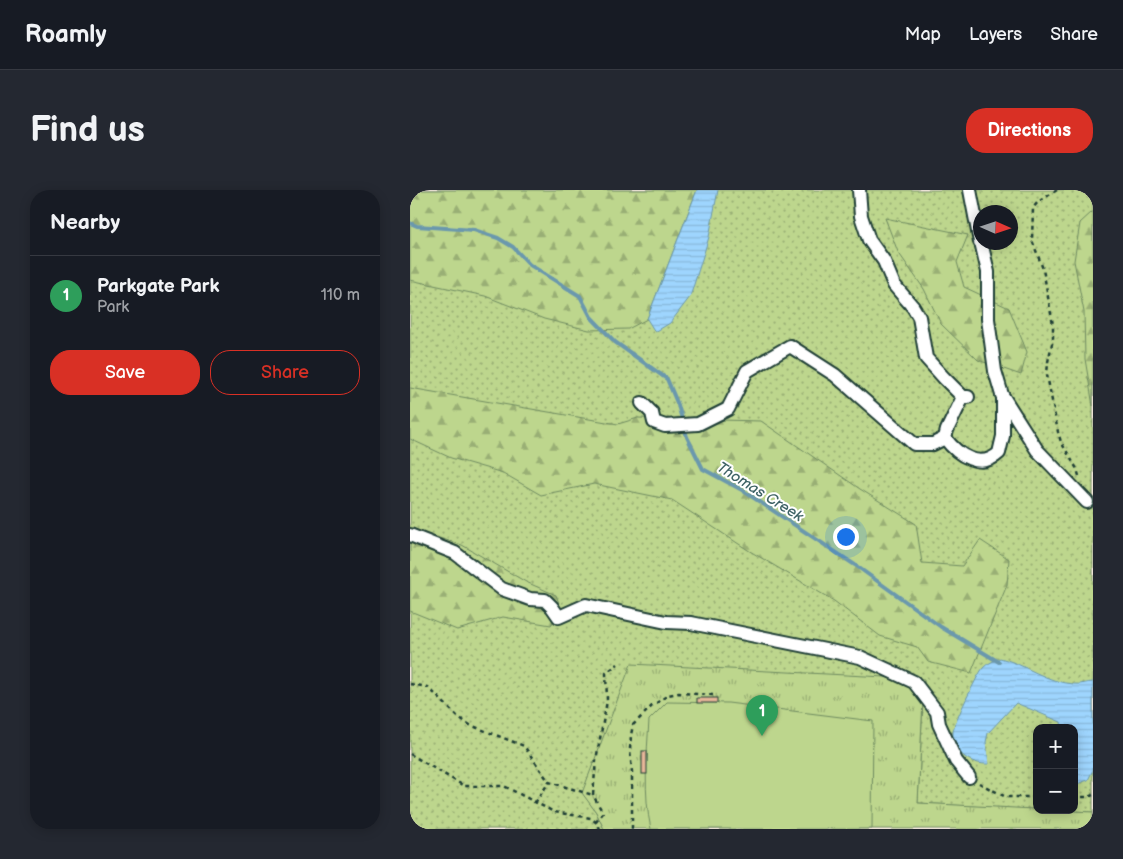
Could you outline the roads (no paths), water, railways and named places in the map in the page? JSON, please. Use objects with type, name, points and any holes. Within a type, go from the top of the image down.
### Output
[{"type":"lane","points":[[642,403],[652,413],[654,422],[665,426],[698,424],[728,409],[747,371],[790,346],[835,375],[914,444],[933,444],[945,438],[947,430],[965,397],[926,358],[919,317],[894,285],[884,261],[869,240],[861,216],[859,190]]},
{"type":"lane","points":[[970,190],[973,205]]},
{"type":"lane","points":[[983,250],[988,272],[988,319],[995,371],[1003,397],[1037,450],[1087,502]]},
{"type":"lane","points":[[945,438],[966,457],[988,461],[995,457],[999,453],[1003,436],[1003,397]]},
{"type":"lane","points":[[410,535],[454,553],[502,589],[530,599],[545,600],[558,617],[586,605],[630,616],[666,622],[691,622],[860,657],[914,682],[937,712],[939,724],[956,760],[969,777]]},
{"type":"water","points":[[697,190],[718,190],[709,237],[690,297],[670,323],[655,332],[647,319]]},
{"type":"water","points":[[1000,658],[1064,683],[1093,682],[1093,770],[1088,780],[1078,784],[1078,724],[1061,724],[1061,722],[1016,703],[988,733],[986,742],[989,764],[969,760],[959,751],[953,739],[954,727],[976,680],[983,668]]},
{"type":"waterway","name":"Thomas Creek","points":[[410,223],[417,226],[474,230],[498,238],[513,247],[530,265],[580,296],[591,317],[615,342],[667,379],[678,405],[687,437],[703,469],[742,490],[855,565],[941,627],[999,662]]},
{"type":"place","name":"Parkgate Park","points":[[762,736]]}]
